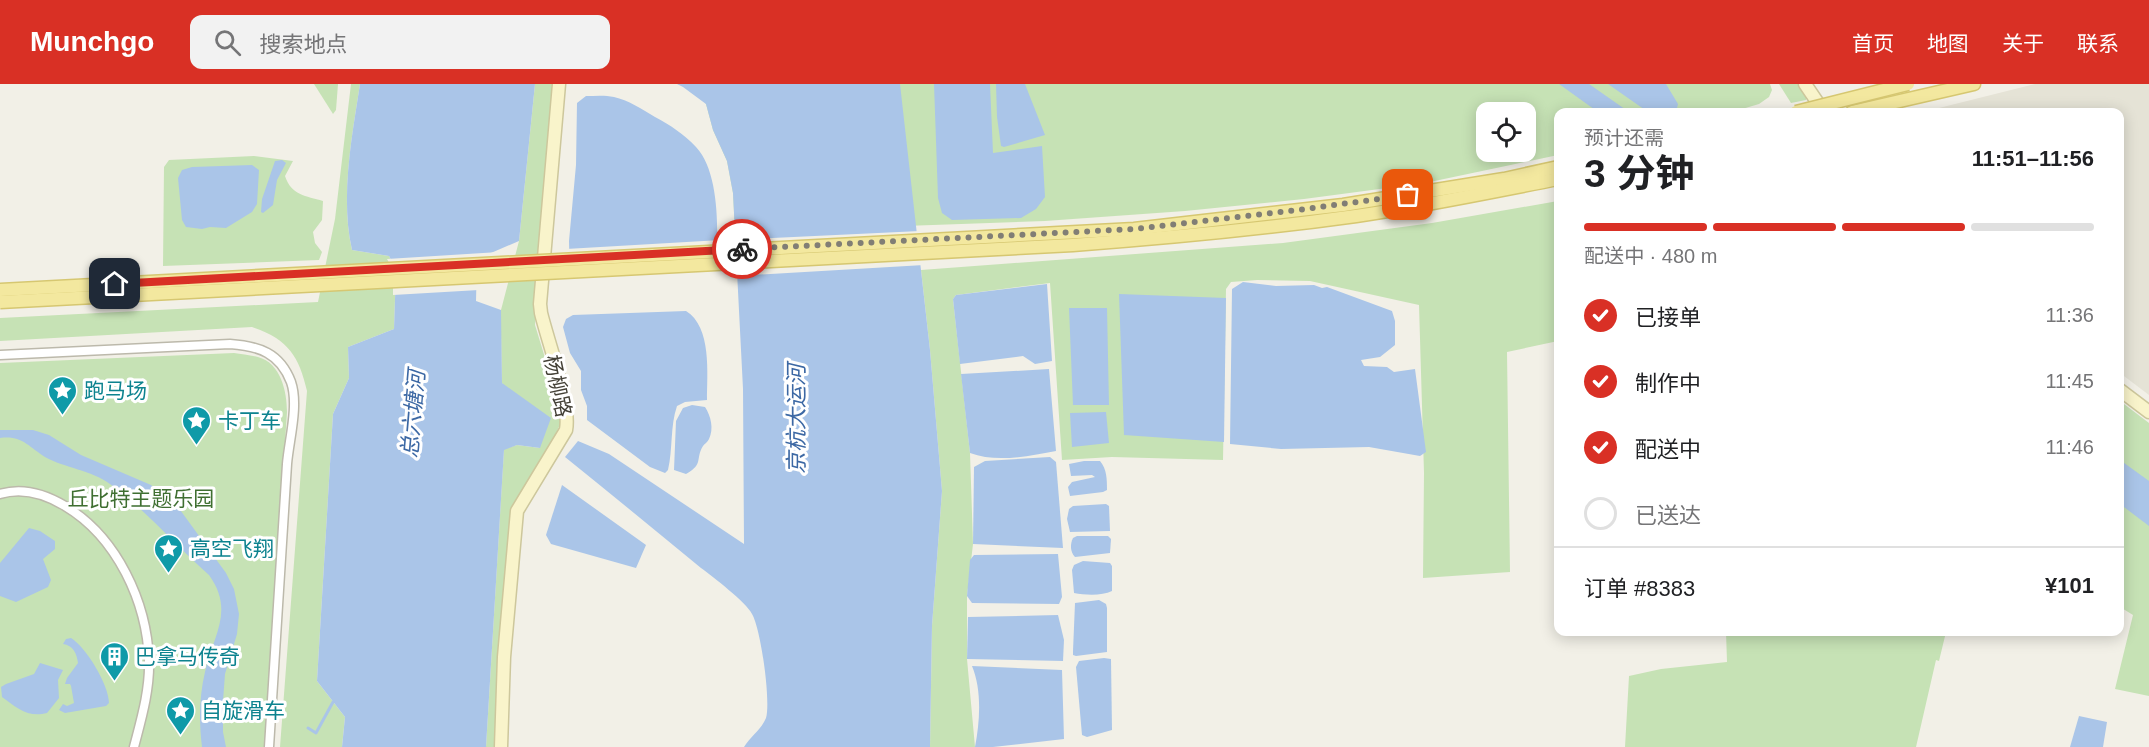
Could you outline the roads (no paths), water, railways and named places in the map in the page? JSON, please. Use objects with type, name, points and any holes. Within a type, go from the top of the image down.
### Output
[{"type":"main road","points":[[1812,108],[1908,84]]},
{"type":"main road","points":[[1869,108],[1974,84]]},
{"type":"main road","points":[[0,290],[1134,229],[1343,205],[1504,179],[1554,168]]},
{"type":"main road","points":[[0,302],[1085,244],[1203,235],[1357,215],[1474,196],[1554,180]]},
{"type":"street","name":"杨柳路","points":[[501,747],[504,657],[517,512],[566,430],[567,423],[565,400],[540,304],[559,84]]},
{"type":"street","points":[[1805,84],[1821,108]]},
{"type":"street","points":[[0,355],[230,344],[262,349],[276,359],[284,369],[291,382],[294,398],[269,747]]},
{"type":"street","points":[[2124,393],[2149,412]]},
{"type":"street","points":[[0,495],[22,491],[36,493],[53,499],[77,513],[109,546],[126,575],[141,608],[150,663],[134,747]]},
{"type":"water","name":"总六塘河","points":[[360,84],[535,84],[519,241],[477,259],[476,301],[501,310],[502,383],[551,418],[540,448],[517,445],[504,450],[486,747],[342,747],[345,717],[317,681],[333,414],[349,378],[348,347],[394,329],[396,269],[389,256],[352,250],[349,230],[348,167]]},
{"type":"water","name":"京杭大运河","points":[[677,84],[900,84],[930,350],[942,491],[932,626],[930,747],[744,747],[764,722],[767,710],[762,649],[749,609],[729,590],[565,457],[578,441],[609,454],[744,544],[743,389],[733,193],[727,161],[713,130],[706,104]]},
{"type":"water","points":[[934,84],[990,84],[993,153],[1042,146],[1045,197],[1036,209],[1021,218],[952,220],[942,213],[938,198]]},
{"type":"water","points":[[996,84],[1025,84],[1045,135],[1001,146]]},
{"type":"water","points":[[1559,84],[1589,84],[1623,108],[1592,108]]},
{"type":"water","points":[[1608,84],[1666,84],[1678,104],[1677,108],[1642,108]]},
{"type":"water","points":[[586,96],[611,96],[630,103],[671,127],[696,147],[710,173],[714,189],[717,224],[716,271],[570,281],[569,241],[576,165],[577,103]]},
{"type":"water","points":[[282,160],[286,163],[277,180],[273,205],[263,213],[261,212],[262,199],[275,161]]},
{"type":"water","points":[[252,165],[259,170],[257,204],[252,212],[226,228],[186,227],[182,220],[178,178],[182,170],[192,167]]},
{"type":"water","points":[[1243,282],[1276,286],[1327,287],[1392,311],[1395,321],[1395,345],[1380,357],[1361,360],[1364,366],[1387,367],[1394,372],[1415,369],[1426,452],[1420,456],[1369,447],[1281,449],[1230,444],[1232,289]]},
{"type":"water","points":[[1047,284],[1052,361],[1035,364],[1023,356],[960,364],[953,299],[956,295]]},
{"type":"water","points":[[1119,294],[1226,298],[1224,442],[1124,435]]},
{"type":"water","points":[[1069,308],[1107,308],[1109,405],[1073,405]]},
{"type":"water","points":[[686,311],[694,318],[704,339],[707,400],[685,402],[677,406],[673,421],[670,462],[665,473],[650,467],[587,420],[587,406],[581,390],[581,371],[570,353],[563,327],[566,319],[573,315]]},
{"type":"water","points":[[1049,369],[1056,451],[1002,458],[970,453],[961,374]]},
{"type":"water","points":[[692,405],[705,407],[712,427],[697,464],[686,474],[674,470],[676,421],[683,408]]},
{"type":"water","points":[[1106,412],[1109,443],[1072,447],[1070,413]]},
{"type":"water","points":[[0,430],[33,430],[49,435],[81,455],[151,485],[178,507],[226,573],[234,589],[239,614],[237,634],[225,674],[223,732],[226,747],[202,747],[201,738],[200,710],[203,681],[217,635],[221,612],[217,588],[209,575],[136,505],[103,479],[45,457],[20,440],[0,438]]},
{"type":"water","points":[[1050,457],[1056,462],[1063,548],[973,544],[974,467],[985,461]]},
{"type":"water","points":[[1100,461],[1107,479],[1107,490],[1070,496],[1068,487],[1072,482],[1095,477],[1092,475],[1071,476],[1069,464]]},
{"type":"water","points":[[2124,463],[2149,481],[2149,526],[2124,507]]},
{"type":"water","points":[[562,485],[646,545],[636,568],[551,544],[546,535]]},
{"type":"water","points":[[1106,504],[1109,506],[1110,531],[1070,532],[1067,519],[1069,509],[1073,506]]},
{"type":"water","points":[[29,528],[40,531],[55,541],[55,549],[43,559],[51,580],[48,587],[16,602],[0,596],[0,563]]},
{"type":"water","points":[[1108,536],[1111,539],[1110,553],[1075,557],[1071,545],[1073,538]]},
{"type":"water","points":[[1058,554],[1062,597],[1059,604],[972,603],[967,596],[970,560],[974,555]]},
{"type":"water","points":[[1083,561],[1110,563],[1112,591],[1088,595],[1074,593],[1072,570],[1074,565]]},
{"type":"water","points":[[1099,600],[1106,604],[1107,608],[1107,652],[1073,655],[1075,603]]},
{"type":"water","points":[[1058,615],[1064,640],[1063,661],[967,659],[968,617]]},
{"type":"water","points":[[71,638],[90,658],[101,677],[108,695],[109,703],[106,706],[65,713],[59,710],[63,704],[67,706],[74,703],[71,686],[65,684],[78,663],[72,648],[63,644],[66,639]]},
{"type":"water","points":[[1111,659],[1112,730],[1087,737],[1082,735],[1076,667],[1079,661]]},
{"type":"water","points":[[40,663],[63,670],[58,680],[59,698],[47,713],[28,713],[2,697],[1,687],[34,674]]},
{"type":"water","points":[[972,666],[1062,670],[1064,739],[975,747],[979,706]]},
{"type":"water","points":[[2079,716],[2107,722],[2103,747],[2070,747]]},
{"type":"waterway","points":[[308,728],[316,733],[333,702]]},
{"type":"place","name":"跑马场","points":[[63,416]]},
{"type":"place","name":"卡丁车","points":[[197,446]]},
{"type":"place","name":"高空飞翔","points":[[169,574]]},
{"type":"place","name":"巴拿马传奇","points":[[114,682]]},
{"type":"place","name":"自旋滑车","points":[[180,736]]},
{"type":"park label","name":"丘比特主题乐园","points":[[141,498]]}]
